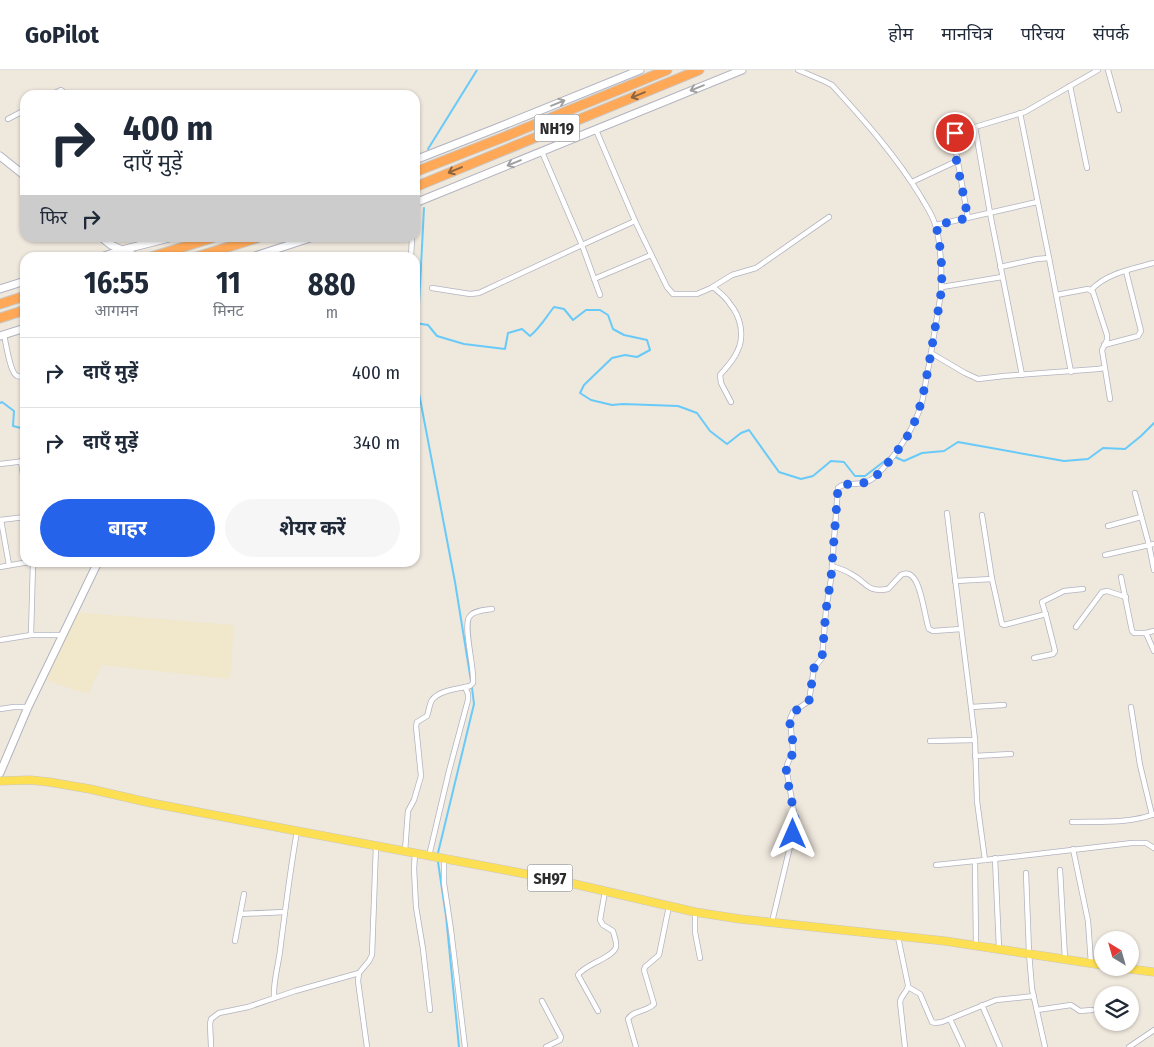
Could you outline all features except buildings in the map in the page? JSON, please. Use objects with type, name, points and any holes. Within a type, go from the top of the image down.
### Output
[{"type":"highway","name":"NH19","points":[[420,170],[667,70]]},
{"type":"highway","name":"NH19","points":[[420,185],[699,70]]},
{"type":"highway","points":[[167,252],[199,242]]},
{"type":"highway","points":[[212,252],[244,242]]},
{"type":"highway","points":[[0,304],[20,298]]},
{"type":"highway","points":[[0,318],[20,312]]},
{"type":"main road","name":"SH97","points":[[0,781],[49,782],[553,879],[695,912],[740,919],[976,945],[1094,964]]},
{"type":"main road","points":[[1139,970],[1154,972]]},
{"type":"street","points":[[420,158],[640,70]]},
{"type":"street","points":[[420,201],[742,70]]},
{"type":"street","points":[[772,922],[793,834],[795,817],[786,773],[787,765],[794,751],[790,719],[794,712],[809,701],[814,668],[822,658],[838,488],[842,485],[862,484],[872,479],[891,459],[905,440],[922,402],[942,287],[936,225],[912,182],[879,138],[832,85],[798,70]]},
{"type":"street","points":[[968,218],[953,135],[1025,112],[1098,70]]},
{"type":"street","points":[[1108,70],[1119,110]]},
{"type":"street","points":[[1070,86],[1087,168]]},
{"type":"street","points":[[8,119],[20,113]]},
{"type":"street","points":[[1020,113],[1071,372]]},
{"type":"street","points":[[976,127],[1000,267],[1022,375]]},
{"type":"street","points":[[596,130],[635,221],[667,287],[673,294],[697,294],[732,275],[756,268],[829,217]]},
{"type":"street","points":[[542,152],[582,245],[600,295]]},
{"type":"street","points":[[0,156],[20,172]]},
{"type":"street","points":[[912,182],[957,161]]},
{"type":"street","points":[[936,225],[1037,202]]},
{"type":"street","points":[[432,288],[470,294],[479,293],[635,221]]},
{"type":"street","points":[[107,242],[126,252]]},
{"type":"street","points":[[116,252],[147,242]]},
{"type":"street","points":[[267,252],[298,242]]},
{"type":"street","points":[[594,279],[652,255]]},
{"type":"street","points":[[1000,267],[1049,258]]},
{"type":"street","points":[[1056,295],[1091,290],[1105,279],[1154,263]]},
{"type":"street","points":[[1104,345],[1138,336],[1141,331],[1126,271]]},
{"type":"street","points":[[942,287],[1002,277]]},
{"type":"street","points":[[0,289],[20,283]]},
{"type":"street","points":[[713,287],[730,303],[741,328],[741,343],[737,353],[720,375],[721,383],[731,402]]},
{"type":"street","points":[[1091,290],[1095,296],[1107,336],[1102,350],[1110,399]]},
{"type":"street","points":[[20,330],[2,335],[14,373],[20,377]]},
{"type":"street","points":[[931,353],[978,379],[1104,368]]},
{"type":"street","points":[[0,464],[20,461]]},
{"type":"street","points":[[1135,493],[1151,544],[1154,570]]},
{"type":"street","points":[[946,513],[971,707],[977,801],[985,860]]},
{"type":"street","points":[[982,515],[1001,622],[1003,625],[1046,614]]},
{"type":"street","points":[[9,565],[1,520],[20,517]]},
{"type":"street","points":[[1108,526],[1141,517]]},
{"type":"street","points":[[1105,555],[1151,544]]},
{"type":"street","points":[[0,567],[20,563]]},
{"type":"street","points":[[832,566],[851,573],[866,586],[873,589],[888,589],[903,573],[909,573],[919,587],[929,629],[933,631],[961,629]]},
{"type":"street","points":[[31,635],[33,567]]},
{"type":"street","points":[[0,773],[28,707],[94,567]]},
{"type":"street","points":[[1121,577],[1132,631],[1134,633],[1154,631]]},
{"type":"street","points":[[955,581],[992,578]]},
{"type":"street","points":[[1034,658],[1053,654],[1055,651],[1042,604],[1044,601],[1064,591],[1083,589]]},
{"type":"street","points":[[1076,627],[1102,592],[1107,591],[1126,597]]},
{"type":"street","points":[[405,852],[408,811],[421,776],[417,722],[427,716],[433,698],[439,694],[473,683],[474,674],[467,621],[475,612],[492,609]]},
{"type":"street","points":[[1146,632],[1154,651]]},
{"type":"street","points":[[0,640],[31,635],[63,635]]},
{"type":"street","points":[[429,856],[468,700],[465,687]]},
{"type":"street","points":[[971,707],[1004,705]]},
{"type":"street","points":[[0,709],[28,707]]},
{"type":"street","points":[[1072,822],[1128,820],[1153,815],[1140,765],[1131,707]]},
{"type":"street","points":[[930,741],[974,740]]},
{"type":"street","points":[[975,756],[1011,754]]},
{"type":"street","points":[[274,998],[289,876],[297,831]]},
{"type":"street","points":[[936,865],[1139,842],[1146,843],[1154,848]]},
{"type":"street","points":[[211,1046],[211,1019],[219,1013],[248,1007],[359,973],[370,961],[372,955],[376,846]]},
{"type":"street","points":[[1073,849],[1088,921],[1091,963]]},
{"type":"street","points":[[415,853],[416,907],[430,1010]]},
{"type":"street","points":[[995,858],[998,948]]},
{"type":"street","points":[[444,859],[444,882],[465,1047]]},
{"type":"street","points":[[975,861],[976,945]]},
{"type":"street","points":[[1060,870],[1065,959]]},
{"type":"street","points":[[1026,873],[1029,953],[1034,996],[1045,1047]]},
{"type":"street","points":[[598,1011],[578,975],[582,970],[612,953],[616,948],[613,931],[603,925],[600,920],[605,891]]},
{"type":"street","points":[[235,941],[244,894]]},
{"type":"street","points":[[636,1047],[628,1019],[630,1015],[650,1008],[654,1004],[644,970],[659,955],[669,906]]},
{"type":"street","points":[[240,914],[285,912]]},
{"type":"street","points":[[695,912],[695,932],[700,958]]},
{"type":"street","points":[[898,936],[908,987],[920,994],[932,1022],[942,1022],[982,1004],[996,1000],[1034,996]]},
{"type":"street","points":[[359,973],[358,981],[367,1047]]},
{"type":"street","points":[[905,1047],[900,1002],[901,996],[908,987]]},
{"type":"street","points":[[542,1001],[561,1037],[558,1042],[546,1047]]},
{"type":"street","points":[[982,1004],[1000,1047]]},
{"type":"street","points":[[1037,1010],[1068,1005],[1080,1011],[1092,1010]]},
{"type":"street","points":[[950,1018],[963,1047]]},
{"type":"street","points":[[1129,1047],[1154,1030]]},
{"type":"shaded area","points":[[74,612],[234,625],[230,679],[102,665],[88,694],[42,679]]},
{"type":"waterway","points":[[428,149],[477,70]]},
{"type":"waterway","points":[[420,285],[424,208]]},
{"type":"waterway","points":[[420,324],[428,325],[437,336],[464,344],[505,349],[508,333],[522,329],[530,336],[554,307],[564,309],[573,320],[586,310],[600,310],[608,315],[613,329],[624,335],[647,340],[650,350],[637,357],[625,355],[612,358],[584,385],[580,393],[591,400],[612,405],[678,406],[697,413],[710,431],[727,444],[741,433],[749,430],[779,472],[801,479],[813,476],[831,461],[844,462],[855,476],[865,476],[891,456]]},
{"type":"waterway","points":[[420,399],[455,582],[471,681]]},
{"type":"waterway","points":[[0,403],[2,402],[14,411],[13,426],[20,428]]},
{"type":"waterway","points":[[895,457],[904,461],[922,453],[944,451],[958,442],[1064,461],[1088,459],[1103,448],[1125,449],[1154,423]]},
{"type":"waterway","points":[[438,853],[474,704],[472,688]]},
{"type":"waterway","points":[[438,862],[446,916],[459,1047]]},
{"type":"route","points":[[793,834],[795,817],[786,773],[787,765],[794,751],[790,719],[794,712],[809,701],[814,668],[822,658],[838,488],[842,485],[862,484],[876,476],[905,440],[922,402],[942,282],[936,225],[968,218],[952,138],[955,133]]}]
